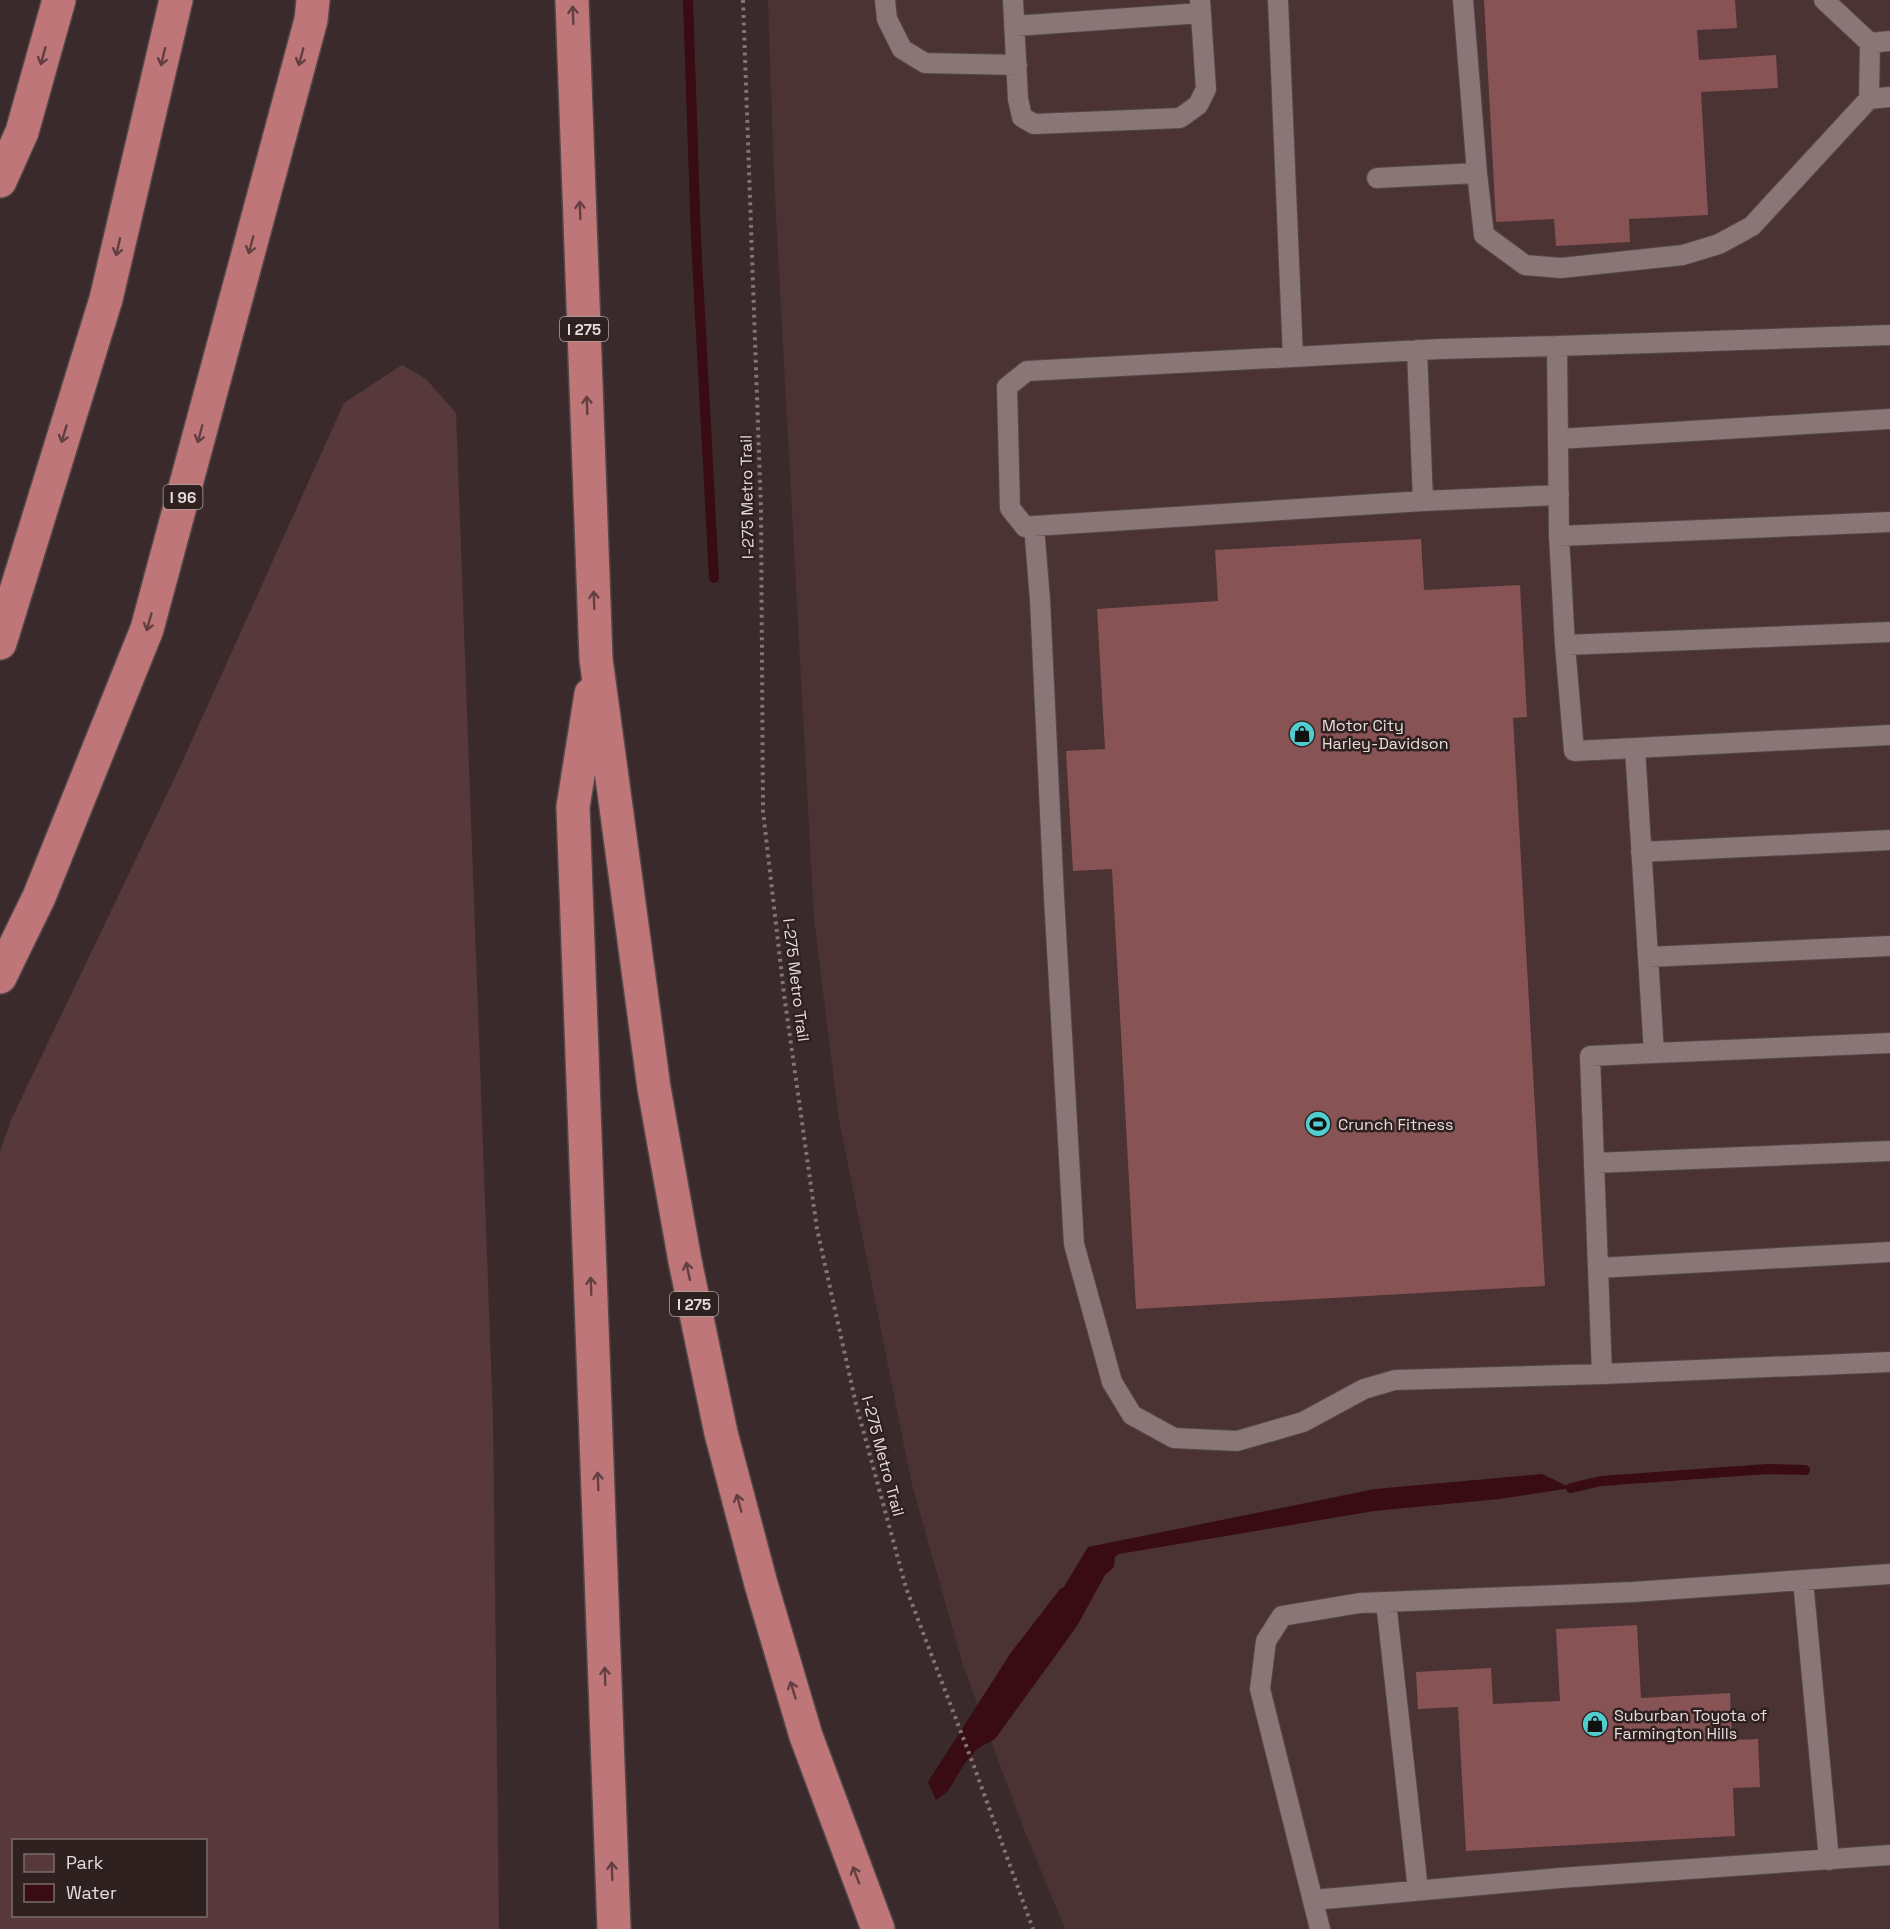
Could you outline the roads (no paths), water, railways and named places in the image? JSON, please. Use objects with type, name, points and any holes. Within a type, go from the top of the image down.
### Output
[{"type":"highway","points":[[0,181],[22,132],[59,0]]},
{"type":"highway","points":[[0,643],[106,299],[176,0]]},
{"type":"highway","name":"I 96","points":[[0,976],[39,897],[147,629],[312,20],[314,0]]},
{"type":"highway","name":"I 275","points":[[572,0],[596,658],[654,1088],[721,1433],[761,1584],[806,1736],[878,1929]]},
{"type":"highway","points":[[596,658],[573,807],[614,1929]]},
{"type":"lane","points":[[885,0],[887,19],[902,49],[925,63],[1017,65]]},
{"type":"lane","points":[[1013,0],[1014,26],[1017,65],[1018,99],[1022,117],[1034,124],[1180,118],[1198,105],[1206,89],[1200,6],[1014,26]]},
{"type":"lane","points":[[1278,0],[1293,357]]},
{"type":"lane","points":[[1463,0],[1484,235],[1525,266],[1561,268],[1683,255],[1719,244],[1752,226],[1869,99],[1870,43],[1824,0]]},
{"type":"lane","points":[[1870,43],[1890,41]]},
{"type":"lane","points":[[1869,99],[1890,98]]},
{"type":"lane","points":[[1377,178],[1477,173]]},
{"type":"lane","points":[[1559,495],[1423,501],[1025,527],[1010,508],[1007,387],[1027,371],[1417,350],[1890,335]]},
{"type":"lane","points":[[1557,346],[1559,536],[1574,751],[1890,735]]},
{"type":"lane","points":[[1417,350],[1423,501]]},
{"type":"lane","points":[[1558,439],[1890,419]]},
{"type":"lane","points":[[1559,536],[1890,522]]},
{"type":"lane","points":[[1034,526],[1040,600],[1054,909],[1074,1244],[1112,1382],[1132,1415],[1174,1438],[1236,1441],[1303,1422],[1364,1389],[1395,1380],[1890,1362]]},
{"type":"lane","points":[[1565,645],[1890,632]]},
{"type":"lane","points":[[1635,748],[1654,1053]]},
{"type":"lane","points":[[1641,852],[1890,840]]},
{"type":"lane","points":[[1648,957],[1890,946]]},
{"type":"lane","points":[[1602,1374],[1590,1056],[1890,1043]]},
{"type":"lane","points":[[1594,1163],[1890,1151]]},
{"type":"lane","points":[[1598,1268],[1890,1252]]},
{"type":"lane","points":[[1320,1929],[1260,1689],[1266,1641],[1281,1616],[1360,1603],[1633,1592],[1890,1574]]},
{"type":"lane","points":[[1803,1580],[1829,1860]]},
{"type":"lane","points":[[1386,1602],[1418,1890]]},
{"type":"lane","points":[[1313,1900],[1560,1878],[1890,1856]]},
{"type":"water","points":[[1542,1474],[1571,1488],[1499,1499],[1374,1511],[1119,1554],[1115,1557],[1114,1567],[1105,1575],[1077,1626],[995,1739],[977,1749],[965,1763],[948,1791],[936,1800],[928,1782],[1010,1654],[1060,1589],[1064,1587],[1088,1547],[1375,1489]]},
{"type":"waterway","points":[[688,0],[696,239],[714,578]]},
{"type":"waterway","points":[[1571,1488],[1601,1481],[1767,1469],[1805,1470]]},
{"type":"place","name":"Motor City Harley-Davidson","points":[[1302,734]]},
{"type":"place","name":"Crunch Fitness","points":[[1318,1124]]},
{"type":"place","name":"Suburban Toyota of Farmington Hills","points":[[1595,1724]]}]
